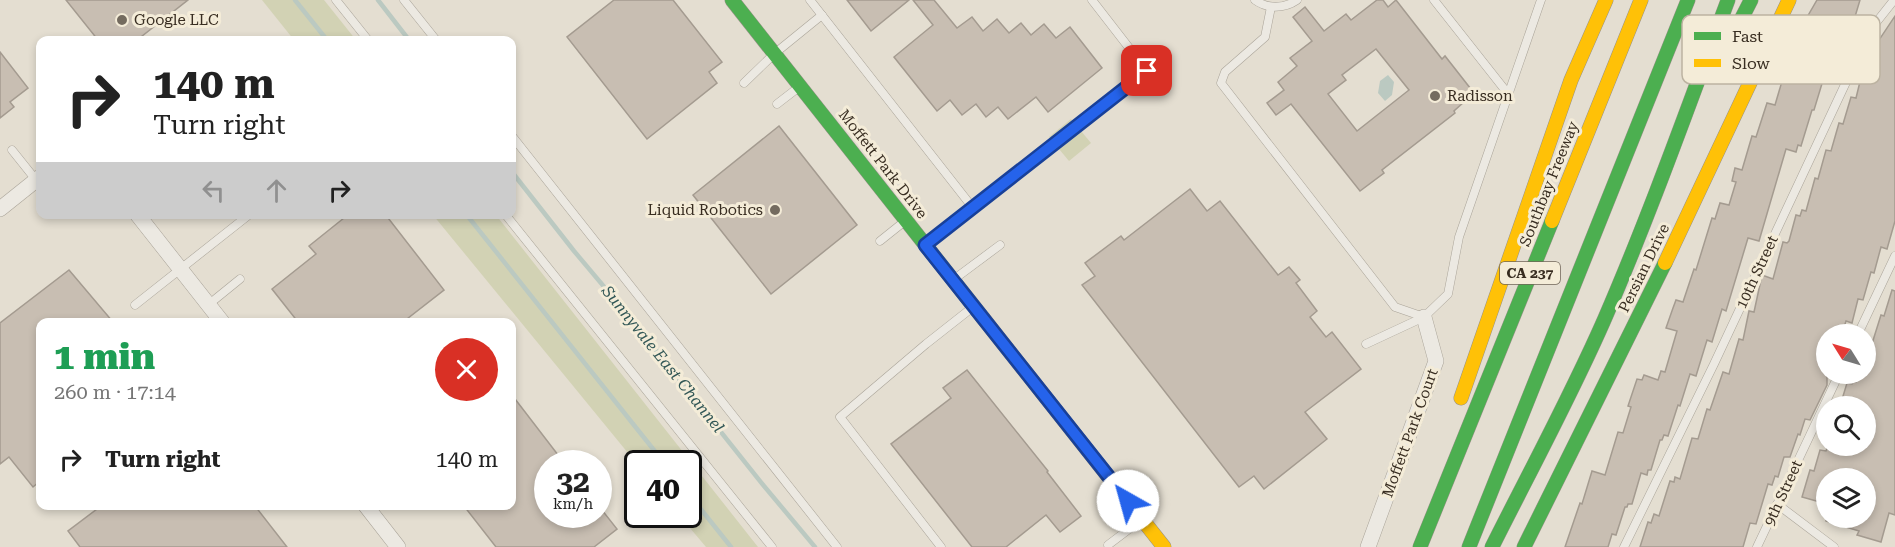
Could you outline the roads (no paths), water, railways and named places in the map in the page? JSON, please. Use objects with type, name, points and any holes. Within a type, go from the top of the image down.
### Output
[{"type":"main road","name":"Moffett Park Drive","points":[[732,0],[1164,547]]},
{"type":"main road","points":[[1455,416],[1570,80],[1606,0]]},
{"type":"main road","name":"Southbay Freeway","points":[[1420,546],[1641,0]]},
{"type":"main road","name":"CA 237","points":[[1468,547],[1688,0]]},
{"type":"main road","points":[[1722,15],[1728,0]]},
{"type":"main road","points":[[1744,15],[1752,0]]},
{"type":"main road","name":"Persian Drive","points":[[1782,15],[1789,0]]},
{"type":"main road","points":[[1570,80],[1582,19]]},
{"type":"main road","points":[[1492,547],[1604,319],[1668,162],[1697,84]]},
{"type":"main road","points":[[1668,162],[1708,84]]},
{"type":"main road","name":"Persian Drive","points":[[1524,547],[1651,293],[1749,84]]},
{"type":"main road","points":[[1420,546],[1450,437]]},
{"type":"street","points":[[0,209],[36,181]]},
{"type":"street","points":[[141,219],[219,318]]},
{"type":"street","name":"Moffett Park Court","points":[[1368,547],[1436,361],[1424,317]]},
{"type":"street","points":[[369,510],[398,547]]},
{"type":"lane","points":[[336,0],[365,36]]},
{"type":"lane","points":[[404,0],[433,36]]},
{"type":"lane","points":[[810,0],[973,208]]},
{"type":"lane","points":[[925,245],[1147,71],[1092,0]]},
{"type":"lane","points":[[1255,0],[1271,7],[1283,6],[1297,0]]},
{"type":"lane","points":[[1434,0],[1509,95]]},
{"type":"lane","points":[[1366,344],[1424,317],[1448,294],[1459,237],[1542,0]]},
{"type":"lane","name":"10th Street","points":[[1880,18],[1894,0]]},
{"type":"lane","points":[[1271,7],[1265,37],[1225,72],[1221,83],[1395,307],[1424,317]]},
{"type":"lane","points":[[744,82],[822,15]]},
{"type":"lane","name":"10th Street","points":[[1624,547],[1714,364],[1845,84]]},
{"type":"lane","points":[[777,104],[800,86]]},
{"type":"lane","points":[[516,141],[837,547]]},
{"type":"lane","points":[[12,150],[36,177]]},
{"type":"lane","points":[[135,305],[244,219]]},
{"type":"lane","points":[[509,219],[772,547]]},
{"type":"lane","points":[[880,242],[906,220]]},
{"type":"lane","points":[[953,280],[1000,244]]},
{"type":"lane","points":[[1863,324],[1895,256]]},
{"type":"lane","points":[[208,305],[240,279]]},
{"type":"lane","points":[[941,547],[840,417],[974,306]]},
{"type":"lane","name":"9th Street","points":[[1757,547],[1834,384]]},
{"type":"lane","points":[[1777,504],[1834,547]]},
{"type":"lane","points":[[1108,545],[1142,519]]},
{"type":"waterway","points":[[295,0],[324,36]]},
{"type":"waterway","name":"Sunnyvale East Channel","points":[[378,0],[406,36]]},
{"type":"waterway","name":"Sunnyvale East Channel","points":[[516,177],[815,547]]},
{"type":"waterway","points":[[470,219],[654,450]]},
{"type":"waterway","points":[[702,511],[731,547]]},
{"type":"place","name":"Google LLC","points":[[122,20]]},
{"type":"place","name":"Radisson","points":[[1435,96]]},
{"type":"place","name":"Liquid Robotics","points":[[775,210]]}]
